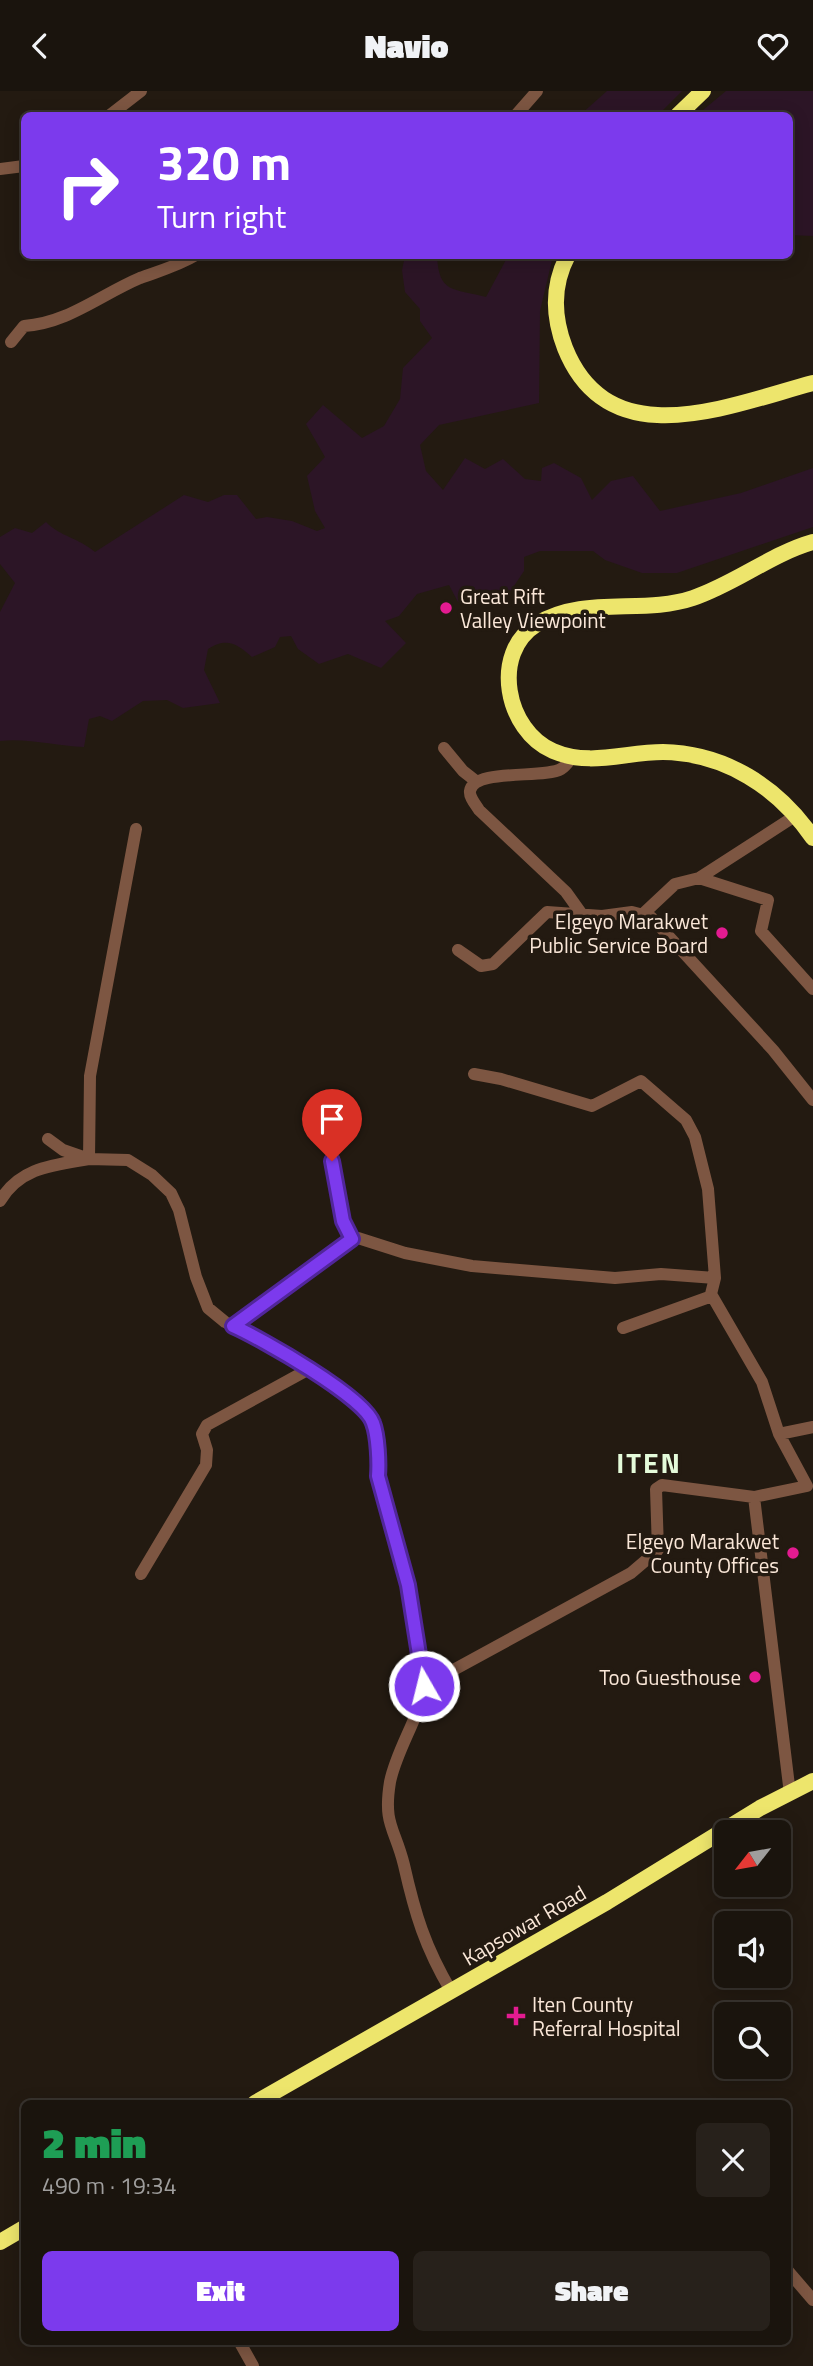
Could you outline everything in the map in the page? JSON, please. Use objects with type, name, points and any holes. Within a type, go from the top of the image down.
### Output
[{"type":"main road","points":[[681,112],[703,91]]},
{"type":"main road","points":[[567,259],[554,312],[562,340],[572,366],[599,395],[621,408],[644,416],[668,418],[813,383]]},
{"type":"main road","points":[[813,543],[690,600],[648,607],[590,608],[561,614],[536,624],[516,650],[509,673],[508,695],[517,715],[532,737],[551,751],[572,757],[621,758],[662,752],[709,758],[748,774],[795,816],[813,838]]},
{"type":"main road","name":"Kapsowar Road","points":[[260,2100],[607,1902],[760,1808],[813,1781]]},
{"type":"main road","points":[[1,2239],[21,2229]]},
{"type":"street","points":[[114,112],[141,91]]},
{"type":"street","points":[[519,112],[537,91]]},
{"type":"street","points":[[0,169],[21,166]]},
{"type":"street","points":[[12,342],[24,326],[40,325],[78,312],[139,279],[186,259]]},
{"type":"street","points":[[444,748],[463,771],[477,782]]},
{"type":"street","points":[[572,757],[564,767],[552,772],[487,777],[470,788],[470,794],[479,810],[566,892],[581,913]]},
{"type":"street","points":[[643,914],[675,884],[699,878],[795,816]]},
{"type":"street","points":[[89,1159],[90,1076],[136,829]]},
{"type":"street","points":[[699,878],[768,900],[761,931],[813,989]]},
{"type":"street","points":[[458,950],[481,966],[493,964],[547,912],[602,916],[643,914],[663,928],[773,1050],[813,1100]]},
{"type":"street","points":[[424,1686],[631,1573],[658,1550],[656,1489],[662,1485],[754,1497],[807,1486],[779,1433],[762,1382],[712,1296],[715,1278],[708,1189],[697,1142],[686,1120],[652,1090],[636,1081],[601,1104],[592,1105],[474,1074]]},
{"type":"street","points":[[48,1139],[63,1150],[89,1159]]},
{"type":"street","points":[[0,1201],[7,1189],[36,1168],[89,1159],[128,1160],[152,1175],[171,1193],[179,1210],[196,1277],[208,1308],[233,1326],[311,1368],[373,1422],[380,1459],[378,1476],[408,1585],[424,1686],[422,1697],[400,1744],[390,1782],[386,1817],[404,1864],[421,1933],[451,1991]]},
{"type":"street","points":[[332,1161],[343,1221],[352,1239]]},
{"type":"street","points":[[233,1326],[352,1239],[358,1238],[405,1254],[472,1266],[615,1277],[661,1274],[715,1278]]},
{"type":"street","points":[[623,1328],[712,1296]]},
{"type":"street","points":[[141,1574],[206,1465],[202,1434],[207,1425],[311,1368]]},
{"type":"street","points":[[779,1433],[813,1427]]},
{"type":"street","points":[[754,1497],[790,1794]]},
{"type":"street","points":[[791,2274],[813,2300]]},
{"type":"street","points":[[241,2345],[253,2366]]},
{"type":"shaded area","points":[[607,91],[682,91],[661,112],[583,112]]},
{"type":"shaded area","points":[[726,91],[813,91],[813,236],[793,235],[793,112],[701,112]]},
{"type":"shaded area","points":[[404,259],[437,259],[441,277],[450,287],[486,297],[506,259],[552,259],[540,311],[539,403],[439,425],[420,445],[426,471],[443,490],[465,458],[485,469],[503,459],[525,479],[541,481],[542,468],[554,463],[581,478],[592,500],[611,481],[633,476],[660,511],[741,493],[813,468],[813,527],[677,573],[642,573],[605,560],[593,551],[540,551],[524,557],[524,571],[506,598],[458,602],[449,585],[417,594],[399,616],[385,621],[406,643],[381,668],[348,654],[319,664],[298,649],[291,636],[280,637],[275,647],[252,657],[232,644],[221,643],[208,649],[204,670],[220,703],[183,708],[167,700],[143,701],[112,721],[100,716],[89,719],[84,747],[0,741],[0,612],[15,583],[0,564],[0,537],[15,528],[32,533],[46,522],[95,552],[184,495],[208,502],[224,495],[237,495],[256,519],[267,517],[292,521],[317,531],[325,528],[315,511],[307,476],[325,457],[306,424],[323,405],[362,438],[384,426],[400,399],[403,368],[432,338],[420,321],[420,309],[405,292],[402,270]]},
{"type":"place","name":"Great Rift Valley Viewpoint","points":[[446,608]]},
{"type":"place","name":"Elgeyo Marakwet Public Service Board","points":[[722,933]]},
{"type":"place","name":"Elgeyo Marakwet County Offices","points":[[793,1553]]},
{"type":"place","name":"Too Guesthouse","points":[[755,1677]]},
{"type":"place","name":"Iten County Referral Hospital","points":[[516,2016]]},
{"type":"district","name":"ITEN","points":[[649,1462]]},
{"type":"route","points":[[332,1161],[343,1221],[352,1239],[233,1326],[308,1365],[373,1422],[380,1459],[378,1476],[408,1585],[424,1686]]}]
